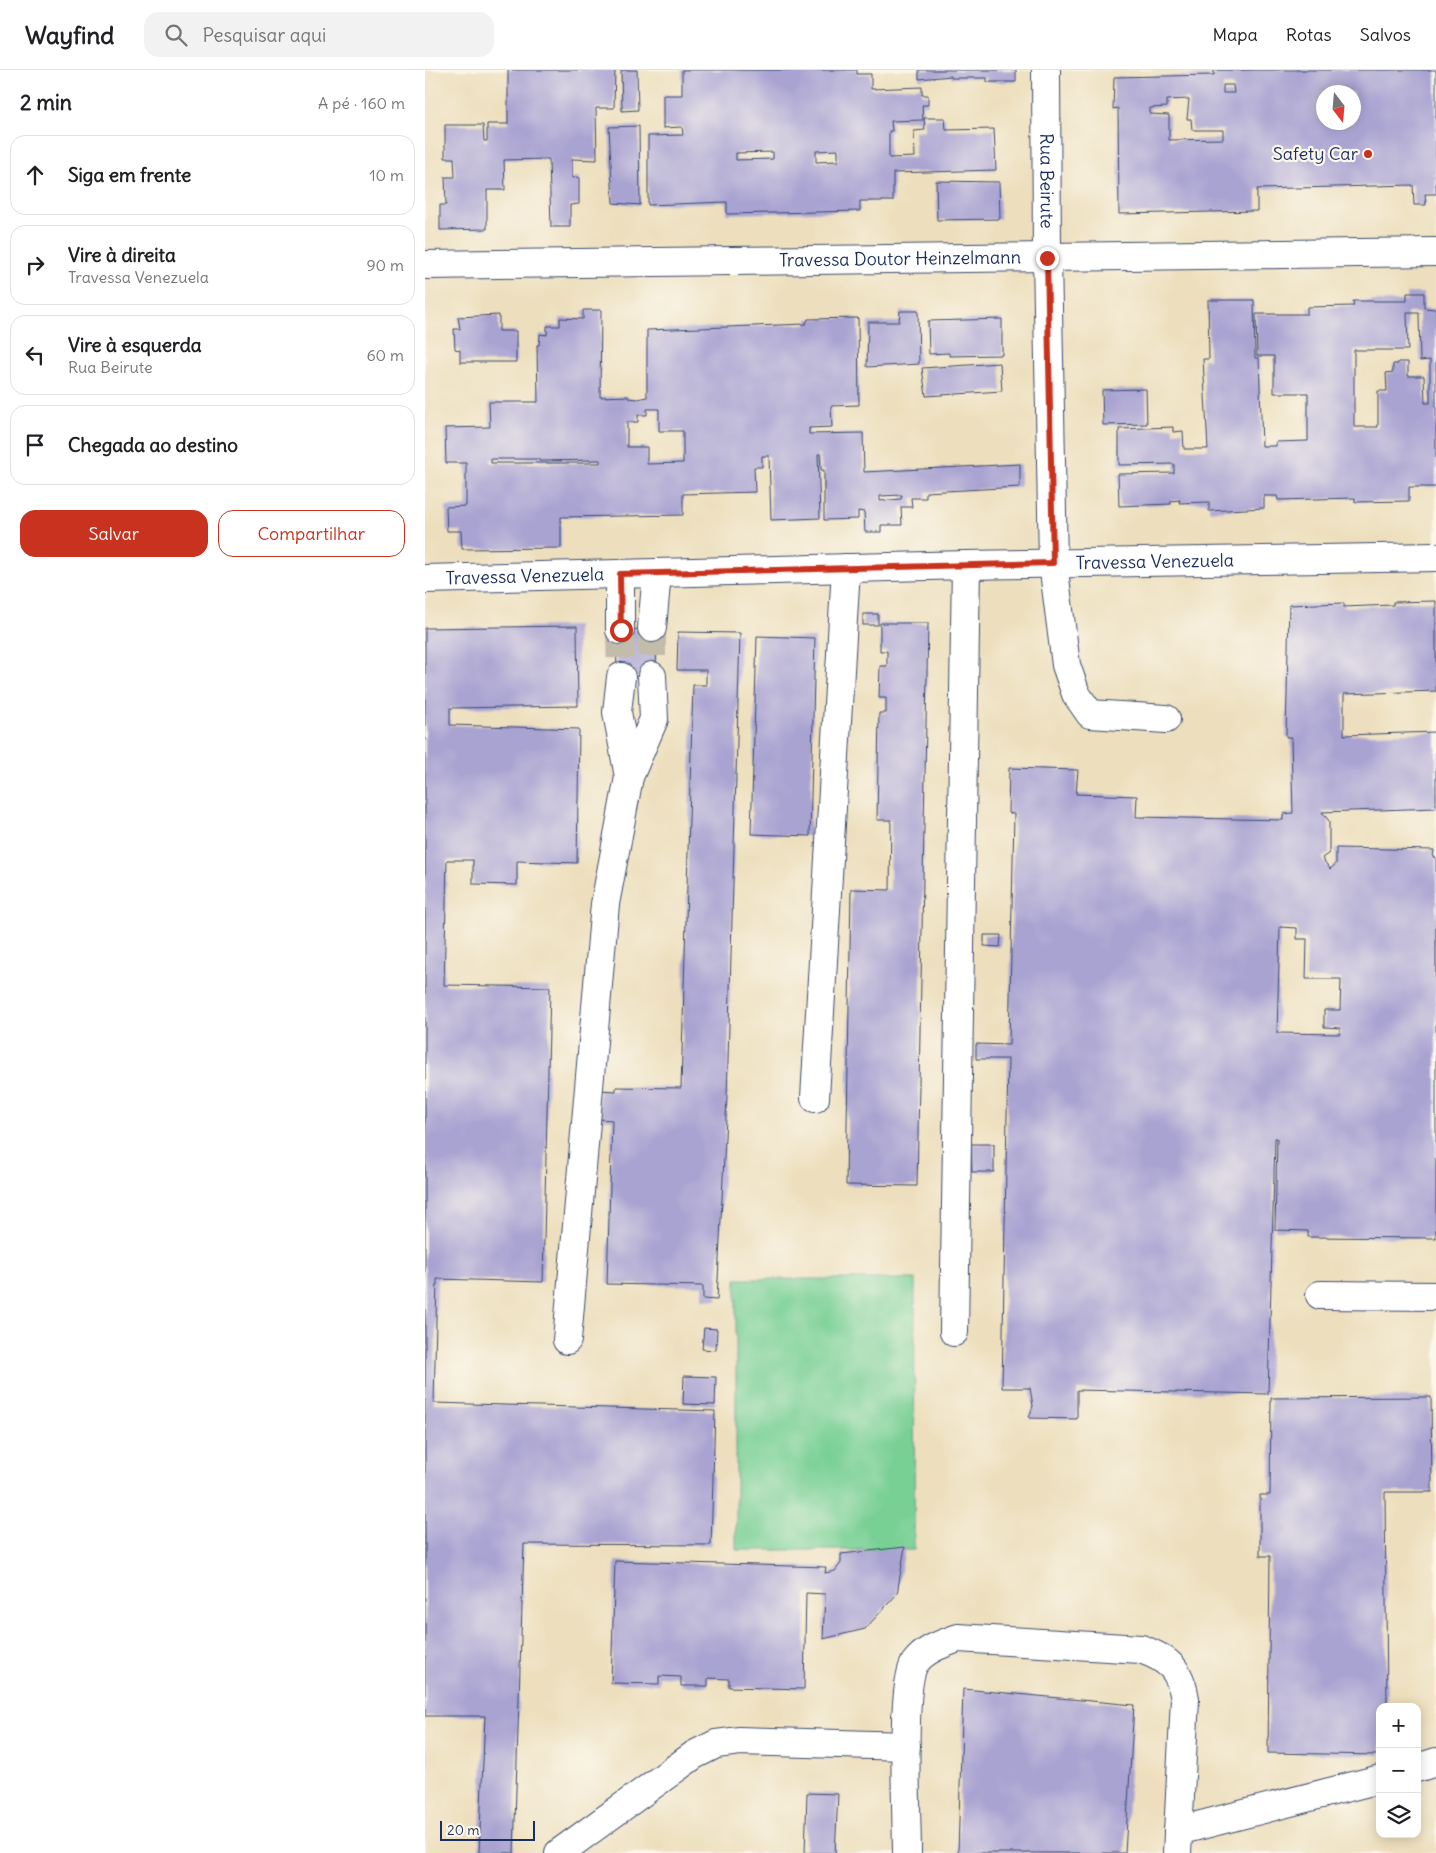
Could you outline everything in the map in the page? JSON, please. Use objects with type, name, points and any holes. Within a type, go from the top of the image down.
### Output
[{"type":"street","name":"Rua Beirute","points":[[1046,70],[1047,258],[1053,563],[1066,665],[1076,694],[1090,714],[1166,719]]},
{"type":"street","name":"Travessa Doutor Heinzelmann","points":[[425,265],[1436,252]]},
{"type":"street","name":"Travessa Venezuela","points":[[425,579],[1053,563],[1436,557]]},
{"type":"street","points":[[954,1332],[966,565]]},
{"type":"street","points":[[815,1098],[845,568]]},
{"type":"street","points":[[651,628],[657,573]]},
{"type":"street","points":[[620,574],[621,630]]},
{"type":"street","points":[[567,1340],[605,904],[629,777],[654,719],[652,676]]},
{"type":"street","points":[[621,677],[617,712],[629,777]]},
{"type":"street","points":[[1320,1295],[1436,1296]]},
{"type":"street","points":[[907,1853],[906,1746],[909,1674],[916,1661],[935,1646],[957,1638],[1141,1649],[1159,1656],[1173,1667],[1182,1681],[1185,1699],[1177,1842],[1376,1780]]},
{"type":"street","points":[[559,1853],[694,1755],[716,1744],[740,1741],[906,1746]]},
{"type":"street","points":[[1421,1767],[1436,1762]]},
{"type":"green space","points":[[736,1279],[915,1279],[914,1550],[736,1550]]},
{"type":"building","points":[[508,70],[615,70],[614,108],[596,108],[597,160],[572,159],[572,178],[579,177],[579,204],[570,205],[570,227],[551,227],[549,159],[504,160],[505,190],[487,190],[487,229],[440,230],[440,205],[446,205],[445,177],[455,177],[454,158],[445,158],[445,125],[483,125],[484,141],[487,141],[487,124],[508,124]]},
{"type":"building","points":[[621,70],[637,70],[638,110],[622,111]]},
{"type":"building","points":[[682,70],[857,70],[857,74],[871,74],[871,89],[922,87],[922,95],[928,95],[928,105],[922,105],[923,120],[891,121],[892,131],[889,131],[889,158],[915,157],[914,131],[925,130],[924,118],[945,118],[946,130],[994,129],[996,170],[893,173],[893,201],[860,201],[860,211],[727,214],[727,202],[648,205],[648,136],[683,135],[682,127],[663,128],[663,95],[682,95]],"holes":[[[838,150],[838,161],[816,162],[816,151]],[[773,152],[773,159],[736,160],[736,153]]]},
{"type":"building","points":[[919,70],[1016,70],[1016,82],[987,82],[987,78],[951,78],[951,76],[919,79]]},
{"type":"building","points":[[1214,70],[1436,70],[1436,194],[1425,194],[1426,205],[1414,205],[1413,185],[1257,189],[1257,211],[1119,214],[1118,108],[1113,109],[1114,77],[1214,75]],"holes":[[[1223,85],[1233,85],[1234,93],[1223,93]],[[1189,99],[1187,119],[1191,119],[1192,130],[1223,130],[1223,139],[1169,140],[1169,115],[1150,114],[1150,108],[1167,107],[1167,100]]]},
{"type":"building","points":[[639,126],[640,205],[613,203],[609,127]]},
{"type":"building","points":[[936,181],[999,182],[1000,219],[937,220]]},
{"type":"building","points":[[1407,293],[1424,293],[1424,308],[1436,309],[1436,487],[1409,487],[1409,501],[1355,502],[1355,498],[1278,500],[1277,496],[1264,496],[1264,508],[1209,511],[1209,502],[1179,503],[1180,500],[1171,501],[1171,504],[1119,506],[1118,474],[1174,473],[1174,464],[1119,465],[1119,429],[1173,427],[1173,432],[1183,431],[1184,449],[1208,449],[1203,359],[1209,359],[1208,300],[1254,300],[1255,358],[1259,358],[1262,446],[1276,446],[1276,442],[1308,441],[1308,393],[1274,393],[1274,356],[1257,356],[1256,314],[1307,314],[1307,307],[1354,306],[1353,301],[1407,301]],"holes":[[[1407,313],[1419,313],[1420,361],[1430,360],[1430,403],[1425,403],[1424,376],[1408,376],[1408,362],[1398,362],[1398,364],[1393,364],[1393,372],[1386,373],[1387,391],[1378,391],[1378,427],[1354,427],[1354,350],[1408,350]]]},
{"type":"building","points":[[583,310],[601,310],[600,397],[628,396],[628,398],[637,399],[647,397],[647,330],[806,324],[808,319],[858,318],[859,405],[831,406],[832,427],[809,428],[809,434],[863,433],[864,472],[1020,464],[1020,487],[926,492],[926,498],[911,498],[912,507],[901,507],[902,525],[881,525],[881,532],[865,532],[864,512],[858,511],[858,519],[824,520],[824,470],[821,470],[820,454],[818,454],[820,518],[771,520],[769,456],[762,456],[762,467],[754,467],[755,492],[683,494],[683,515],[561,517],[561,548],[462,549],[461,531],[447,531],[446,507],[466,506],[466,463],[446,463],[445,428],[490,427],[489,402],[538,402],[537,345],[539,345],[540,334],[547,335],[547,326],[560,326],[560,318],[583,319]],"holes":[[[647,409],[659,409],[659,431],[683,431],[683,463],[647,464],[647,447],[627,447],[627,422],[638,422],[638,415],[647,415]],[[491,459],[539,459],[539,461],[600,460],[600,463],[491,463]],[[902,495],[901,499],[880,501],[880,496]]]},
{"type":"building","points":[[900,311],[918,311],[919,364],[867,367],[868,322],[899,322]]},
{"type":"building","points":[[499,315],[499,331],[516,331],[516,362],[460,362],[460,350],[455,349],[454,329],[460,329],[458,317]]},
{"type":"building","points":[[1002,319],[1002,355],[949,356],[949,353],[929,354],[928,321]]},
{"type":"building","points":[[1000,363],[1002,391],[926,396],[922,368]]},
{"type":"building","points":[[1146,389],[1147,424],[1103,425],[1102,390]]},
{"type":"building","points":[[1436,601],[1436,691],[1344,694],[1344,735],[1436,732],[1436,808],[1322,812],[1329,821],[1329,853],[1322,858],[1330,869],[1336,864],[1336,848],[1434,850],[1433,857],[1436,857],[1436,1238],[1308,1237],[1308,1231],[1275,1230],[1277,1138],[1275,1138],[1268,1394],[1077,1390],[1077,1419],[1029,1418],[1033,1406],[1030,1388],[1002,1388],[1008,1059],[976,1059],[976,1044],[1009,1045],[1014,814],[1008,813],[1009,768],[1078,770],[1076,794],[1137,796],[1136,817],[1283,820],[1283,814],[1293,813],[1291,737],[1286,737],[1289,605],[1344,603],[1344,607],[1393,605],[1393,602]],"holes":[[[1280,927],[1297,928],[1297,939],[1307,939],[1306,979],[1341,979],[1340,1010],[1324,1010],[1324,1027],[1340,1028],[1340,1034],[1277,1033]]]},
{"type":"building","points":[[863,614],[878,614],[878,625],[863,625]]},
{"type":"building","points":[[880,623],[928,623],[917,1186],[846,1185],[851,889],[890,890],[891,820],[877,820],[879,713],[886,713],[886,698],[879,698],[880,666],[887,666],[887,651],[880,651]]},
{"type":"building","points":[[577,626],[578,706],[450,708],[450,725],[579,729],[577,863],[517,861],[517,885],[473,884],[473,860],[447,860],[444,985],[550,987],[543,1282],[437,1279],[434,1403],[715,1411],[711,1545],[524,1544],[514,1853],[479,1853],[485,1716],[425,1716],[425,628]]},
{"type":"building","points":[[657,628],[656,676],[617,677],[616,631]]},
{"type":"building","points":[[678,632],[740,633],[727,1097],[717,1300],[703,1299],[703,1286],[607,1284],[612,1120],[598,1119],[599,1090],[616,1091],[616,1087],[681,1088],[693,685],[706,685],[706,670],[677,670]]},
{"type":"building","points":[[757,636],[815,638],[810,836],[751,834]]},
{"type":"building","points":[[984,935],[1001,935],[1000,947],[984,946]]},
{"type":"building","points":[[971,1144],[994,1144],[994,1172],[972,1172]]},
{"type":"building","points":[[704,1328],[717,1329],[716,1350],[702,1349]]},
{"type":"building","points":[[684,1376],[716,1377],[715,1405],[683,1404]]},
{"type":"building","points":[[1431,1397],[1432,1492],[1385,1492],[1387,1703],[1376,1703],[1376,1755],[1268,1753],[1270,1556],[1260,1556],[1260,1495],[1270,1495],[1271,1398]]},
{"type":"building","points":[[905,1547],[897,1594],[865,1629],[823,1639],[825,1594],[806,1593],[804,1689],[729,1687],[729,1679],[708,1678],[708,1686],[681,1686],[681,1677],[659,1676],[659,1684],[611,1683],[615,1561],[826,1567],[825,1573],[835,1571],[841,1563],[841,1554]]},
{"type":"building","points":[[963,1689],[1134,1705],[1125,1853],[958,1853]]},
{"type":"building","points":[[807,1793],[838,1794],[835,1853],[805,1853]]},
{"type":"tunnel","points":[[652,628],[652,676]]},
{"type":"tunnel","points":[[620,630],[621,677]]},
{"type":"place","name":"Safety Car","points":[[1368,154]]},
{"type":"route","points":[[621,630],[620,574],[1053,563],[1047,258]]}]
